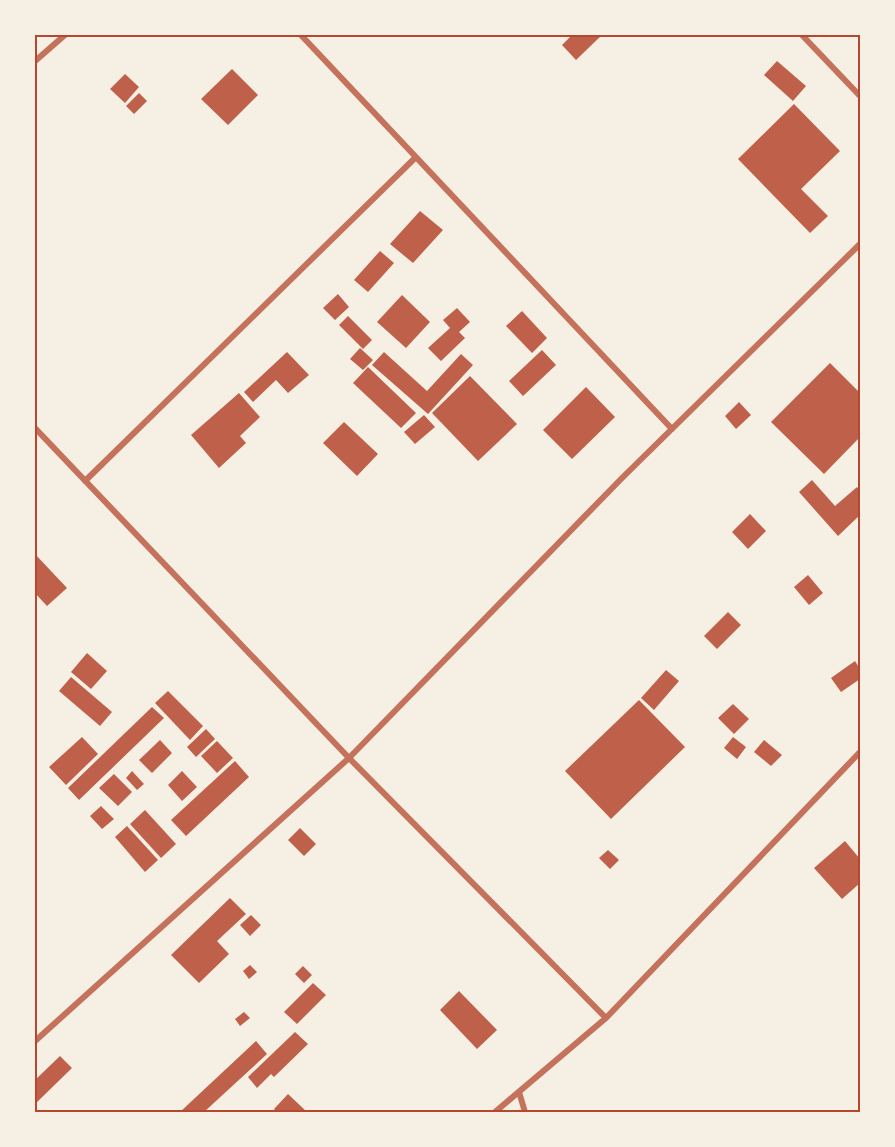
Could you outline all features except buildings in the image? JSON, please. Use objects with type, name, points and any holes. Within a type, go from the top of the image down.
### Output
[{"type":"street","points":[[34,62],[66,34]]},
{"type":"street","points":[[300,34],[672,429]]},
{"type":"street","points":[[801,34],[861,96]]},
{"type":"street","points":[[85,481],[416,157]]},
{"type":"street","points":[[34,1042],[348,758],[622,478],[861,244]]},
{"type":"street","points":[[34,427],[348,758],[606,1018]]},
{"type":"street","points":[[495,1113],[606,1018],[861,752]]},
{"type":"street","points":[[519,1092],[525,1113]]}]
